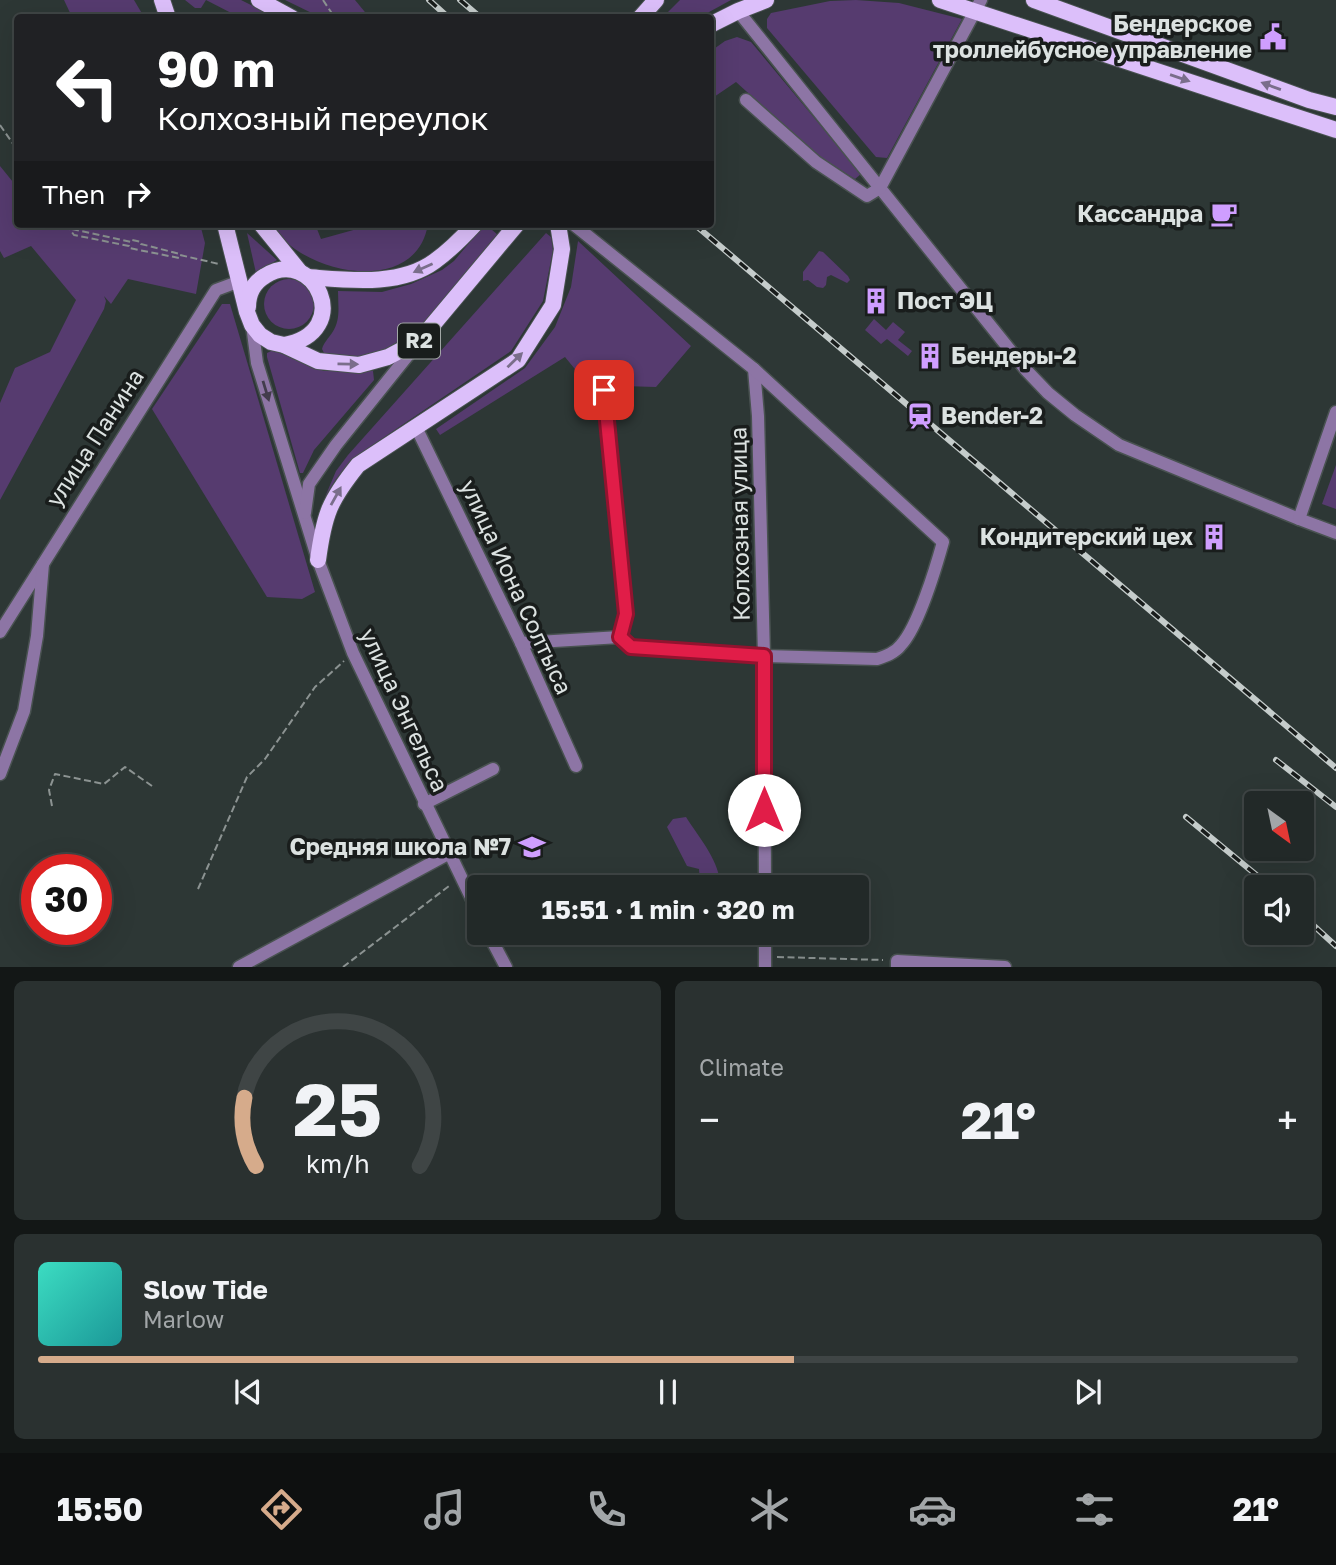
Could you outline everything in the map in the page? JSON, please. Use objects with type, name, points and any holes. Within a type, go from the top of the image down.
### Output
[{"type":"main road","points":[[259,0],[285,14]]},
{"type":"main road","points":[[714,24],[737,10],[766,0]]},
{"type":"main road","points":[[940,0],[978,6],[1336,130]]},
{"type":"main road","points":[[1034,0],[1309,100],[1336,107]]},
{"type":"main road","points":[[226,228],[249,318]]},
{"type":"main road","points":[[264,228],[318,289],[323,304],[321,320],[313,333],[300,342],[284,345]]},
{"type":"main road","points":[[249,318],[248,299],[253,286],[274,271],[287,269],[348,281],[407,275],[434,263],[471,228]]},
{"type":"main road","name":"R2","points":[[249,318],[260,335],[271,342],[318,361],[359,365],[388,357],[421,340],[513,228]]},
{"type":"main road","points":[[317,560],[324,519],[339,488],[358,465],[518,360],[553,305],[562,249],[559,228]]},
{"type":"street","points":[[867,196],[880,188],[978,6]]},
{"type":"street","points":[[737,10],[1026,370],[1048,393],[1119,445],[1336,533]]},
{"type":"street","points":[[746,100],[816,162],[901,215]]},
{"type":"street","points":[[521,643],[620,637],[631,647],[764,656],[877,659],[901,647],[911,632],[943,542],[754,369],[578,228]]},
{"type":"street","name":"улица Панина","points":[[1,632],[137,403],[216,290],[240,281]]},
{"type":"street","name":"улица Энгельса","points":[[249,318],[257,363],[317,560],[353,653],[467,891]]},
{"type":"street","points":[[305,517],[309,484],[336,445],[421,340]]},
{"type":"street","name":"Колхозная улица","points":[[754,369],[758,416],[764,656],[765,875]]},
{"type":"street","points":[[604,390],[626,614],[620,637]]},
{"type":"street","points":[[1299,519],[1336,412]]},
{"type":"street","name":"улица Иона Солтыса","points":[[416,426],[521,643],[576,766]]},
{"type":"street","points":[[51,522],[64,528]]},
{"type":"street","points":[[0,774],[24,711],[37,636],[44,560]]},
{"type":"street","points":[[424,804],[493,769]]},
{"type":"street","points":[[239,967],[448,854]]},
{"type":"street","points":[[494,945],[506,967]]},
{"type":"street","points":[[897,964],[1005,967]]},
{"type":"path","points":[[0,125],[14,145]]},
{"type":"path","points":[[70,229],[74,235],[179,258],[180,255]]},
{"type":"path","points":[[70,229],[141,242],[219,264]]},
{"type":"path","points":[[198,889],[247,777],[265,759],[314,687],[353,653]]},
{"type":"path","points":[[52,806],[49,790],[55,774],[104,784],[125,767],[152,786]]},
{"type":"path","points":[[343,967],[449,887]]},
{"type":"path","points":[[765,962],[897,964]]},
{"type":"shaded area","points":[[64,0],[134,0],[142,14],[71,14]]},
{"type":"shaded area","points":[[185,0],[206,0],[201,8],[195,8]]},
{"type":"shaded area","points":[[206,0],[241,0],[269,14],[233,14]]},
{"type":"shaded area","points":[[285,0],[355,0],[367,14],[314,14]]},
{"type":"shaded area","points":[[680,0],[731,0],[705,14],[666,14]]},
{"type":"shaded area","points":[[830,1],[899,3],[962,19],[887,158],[876,157],[767,28],[767,19],[771,13]]},
{"type":"shaded area","points":[[737,37],[751,42],[861,174],[855,179],[818,156],[736,82],[714,97],[714,49]]},
{"type":"shaded area","points":[[0,166],[14,183],[14,228],[201,228],[205,243],[196,294],[128,279],[111,304],[104,296],[104,309],[0,500],[0,403],[15,368],[50,352],[76,300],[31,246],[4,258],[0,251]]},
{"type":"shaded area","points":[[274,228],[317,228],[321,239],[361,228],[426,228],[419,248],[402,263],[380,270],[356,271],[330,266],[306,256],[285,241]]},
{"type":"shaded area","points":[[482,228],[490,228],[498,235],[448,300],[419,331],[403,343],[373,357],[324,353],[322,349],[337,323],[338,291],[382,292],[411,284],[442,270],[454,261]]},
{"type":"shaded area","points":[[247,233],[277,260],[256,273]]},
{"type":"shaded area","points":[[546,233],[551,237],[553,250],[543,301],[511,351],[352,459],[325,497],[336,471],[348,455]]},
{"type":"shaded area","points":[[578,241],[691,346],[656,387],[588,385],[565,357],[440,435],[436,429],[525,368],[555,327],[571,287]]},
{"type":"shaded area","points":[[819,251],[848,276],[850,280],[847,283],[831,275],[827,277],[823,288],[808,280],[803,281],[803,272]]},
{"type":"shaded area","points":[[289,279],[307,286],[314,304],[307,322],[289,329],[271,322],[264,304],[271,286]]},
{"type":"shaded area","points":[[222,304],[230,304],[315,592],[302,599],[267,597],[152,409]]},
{"type":"shaded area","points":[[874,319],[886,330],[893,322],[905,332],[898,340],[912,351],[908,356],[887,339],[881,344],[865,330]]},
{"type":"shaded area","points":[[273,350],[324,371],[373,371],[374,380],[314,450],[303,473],[300,473],[267,357],[267,353]]},
{"type":"shaded area","points":[[1336,465],[1336,509],[1322,504]]},
{"type":"shaded area","points":[[686,817],[713,859],[718,875],[699,875],[699,869],[687,866],[667,827],[673,819]]},
{"type":"railway","points":[[429,0],[445,14]]},
{"type":"railway","points":[[460,0],[476,14]]},
{"type":"railway","points":[[699,228],[1336,768]]},
{"type":"railway","points":[[1276,760],[1336,807]]},
{"type":"railway","points":[[1186,817],[1256,875]]},
{"type":"railway","points":[[1314,926],[1336,946]]},
{"type":"place","name":"Бендерское троллейбусное управление","points":[[1273,37]]},
{"type":"place","name":"Кассандра","points":[[1224,214]]},
{"type":"place","name":"Пост ЭЦ","points":[[876,301]]},
{"type":"place","name":"Бендеры-2","points":[[930,356]]},
{"type":"place","name":"Bender-2","points":[[920,416]]},
{"type":"place","name":"Кондитерский цех","points":[[1214,537]]},
{"type":"place","name":"Средняя школа №7","points":[[532,847]]},
{"type":"route","points":[[604,390],[626,614],[620,637],[631,647],[764,656],[764,810]]}]
